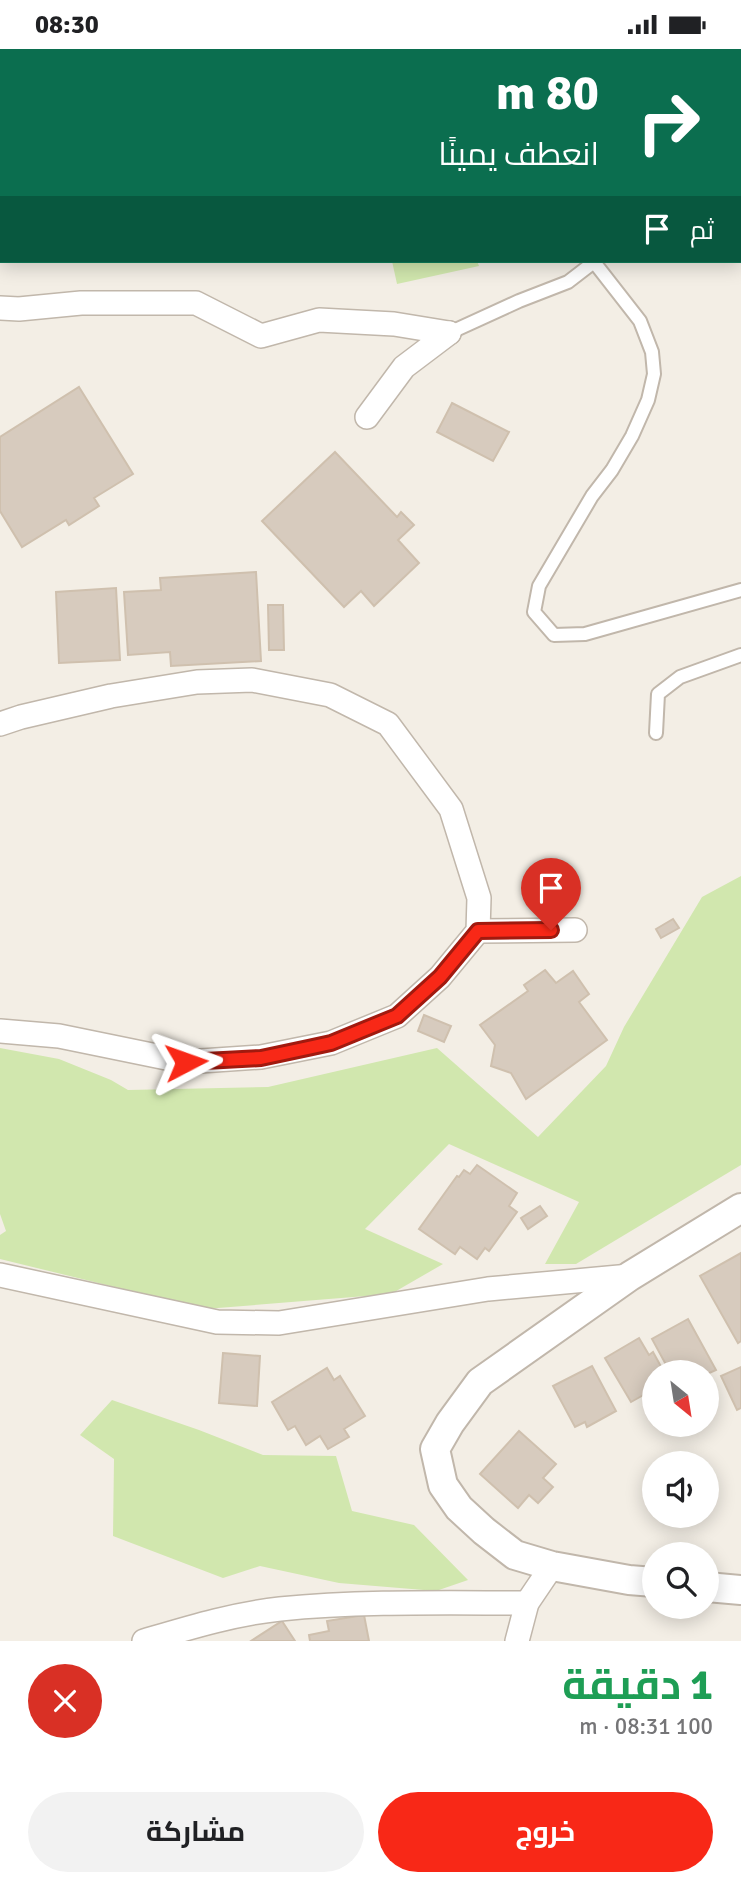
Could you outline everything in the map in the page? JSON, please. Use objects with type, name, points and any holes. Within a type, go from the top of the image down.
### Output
[{"type":"street","points":[[0,308],[19,309],[81,303],[196,303],[261,336],[319,320],[394,324],[449,333]]},
{"type":"street","points":[[367,418],[404,367],[449,333]]},
{"type":"street","points":[[0,724],[111,696],[197,682],[252,680],[330,695],[388,724],[451,809],[479,898],[478,931],[440,977],[397,1016],[331,1043],[261,1058],[186,1062],[59,1037],[0,1031]]},
{"type":"street","points":[[478,931],[575,930]]},
{"type":"street","points":[[642,1581],[552,1566],[515,1555],[459,1508],[443,1485],[435,1448],[480,1383],[630,1276],[741,1208]]},
{"type":"street","points":[[0,1275],[217,1322],[304,1319],[488,1289],[630,1276]]},
{"type":"street","points":[[517,1641],[527,1603],[552,1566]]},
{"type":"street","points":[[719,1588],[741,1590]]},
{"type":"street","points":[[144,1641],[214,1621],[278,1609],[407,1603],[527,1603]]},
{"type":"lane","points":[[449,333],[568,282],[593,263]]},
{"type":"lane","points":[[595,263],[640,321],[652,352],[654,374],[648,400],[632,436],[612,470],[592,496],[539,586],[534,612],[554,635],[586,634],[741,590]]},
{"type":"lane","points":[[656,733],[659,694],[680,677],[741,655]]},
{"type":"green space","points":[[392,263],[478,263],[479,266],[397,284]]},
{"type":"green space","points":[[741,876],[741,1165],[576,1264],[545,1264],[579,1202],[449,1144],[365,1229],[443,1264],[391,1294],[205,1309],[0,1259],[0,1235],[6,1231],[0,1214],[0,1048],[59,1059],[111,1080],[128,1090],[268,1087],[437,1048],[538,1137],[606,1066],[624,1027],[702,897]]},
{"type":"green space","points":[[112,1400],[263,1455],[336,1456],[352,1511],[414,1525],[468,1580],[436,1591],[339,1583],[260,1566],[223,1578],[113,1536],[114,1459],[80,1435]]},
{"type":"building","points":[[79,387],[133,474],[94,498],[99,506],[69,525],[66,520],[22,547],[0,511],[0,437]]},
{"type":"building","points":[[452,403],[509,432],[493,461],[437,432]]},
{"type":"building","points":[[335,452],[397,517],[401,512],[414,525],[398,540],[419,563],[374,606],[361,591],[344,607],[262,521]]},
{"type":"building","points":[[256,572],[261,661],[171,666],[170,652],[128,655],[124,592],[161,590],[160,578]]},
{"type":"building","points":[[116,588],[120,660],[59,663],[56,592]]},
{"type":"building","points":[[268,605],[283,605],[284,650],[269,650]]},
{"type":"building","points":[[673,919],[679,928],[661,938],[656,929]]},
{"type":"building","points":[[545,970],[556,983],[573,971],[589,994],[579,1002],[607,1040],[526,1099],[511,1073],[491,1066],[495,1045],[480,1025],[528,991],[524,985]]},
{"type":"building","points":[[424,1015],[451,1026],[444,1042],[418,1031]]},
{"type":"building","points":[[477,1165],[517,1193],[509,1206],[517,1212],[489,1251],[485,1248],[477,1259],[460,1247],[455,1254],[419,1229],[457,1176],[464,1170],[470,1174]]},
{"type":"building","points":[[540,1206],[547,1216],[528,1229],[521,1218]]},
{"type":"building","points":[[741,1253],[741,1341],[738,1343],[700,1276]]},
{"type":"building","points":[[688,1319],[711,1360],[663,1360],[652,1339]]},
{"type":"building","points":[[639,1338],[649,1355],[653,1352],[657,1360],[642,1360],[642,1396],[631,1402],[605,1358]]},
{"type":"building","points":[[223,1353],[260,1356],[257,1406],[219,1403]]},
{"type":"building","points":[[592,1366],[616,1411],[587,1427],[585,1422],[575,1427],[553,1386]]},
{"type":"building","points":[[741,1367],[741,1408],[737,1410],[721,1376]]},
{"type":"building","points":[[327,1368],[334,1380],[340,1376],[365,1416],[344,1429],[349,1437],[328,1449],[320,1436],[306,1445],[295,1426],[288,1430],[272,1402]]},
{"type":"building","points":[[519,1431],[556,1464],[543,1478],[553,1487],[538,1503],[529,1495],[518,1508],[480,1474]]},
{"type":"building","points":[[364,1615],[369,1641],[310,1641],[309,1635],[329,1631],[327,1621]]},
{"type":"building","points":[[282,1621],[295,1641],[251,1641]]},
{"type":"route","points":[[186,1062],[261,1058],[331,1043],[397,1016],[440,977],[478,931],[551,930]]}]
